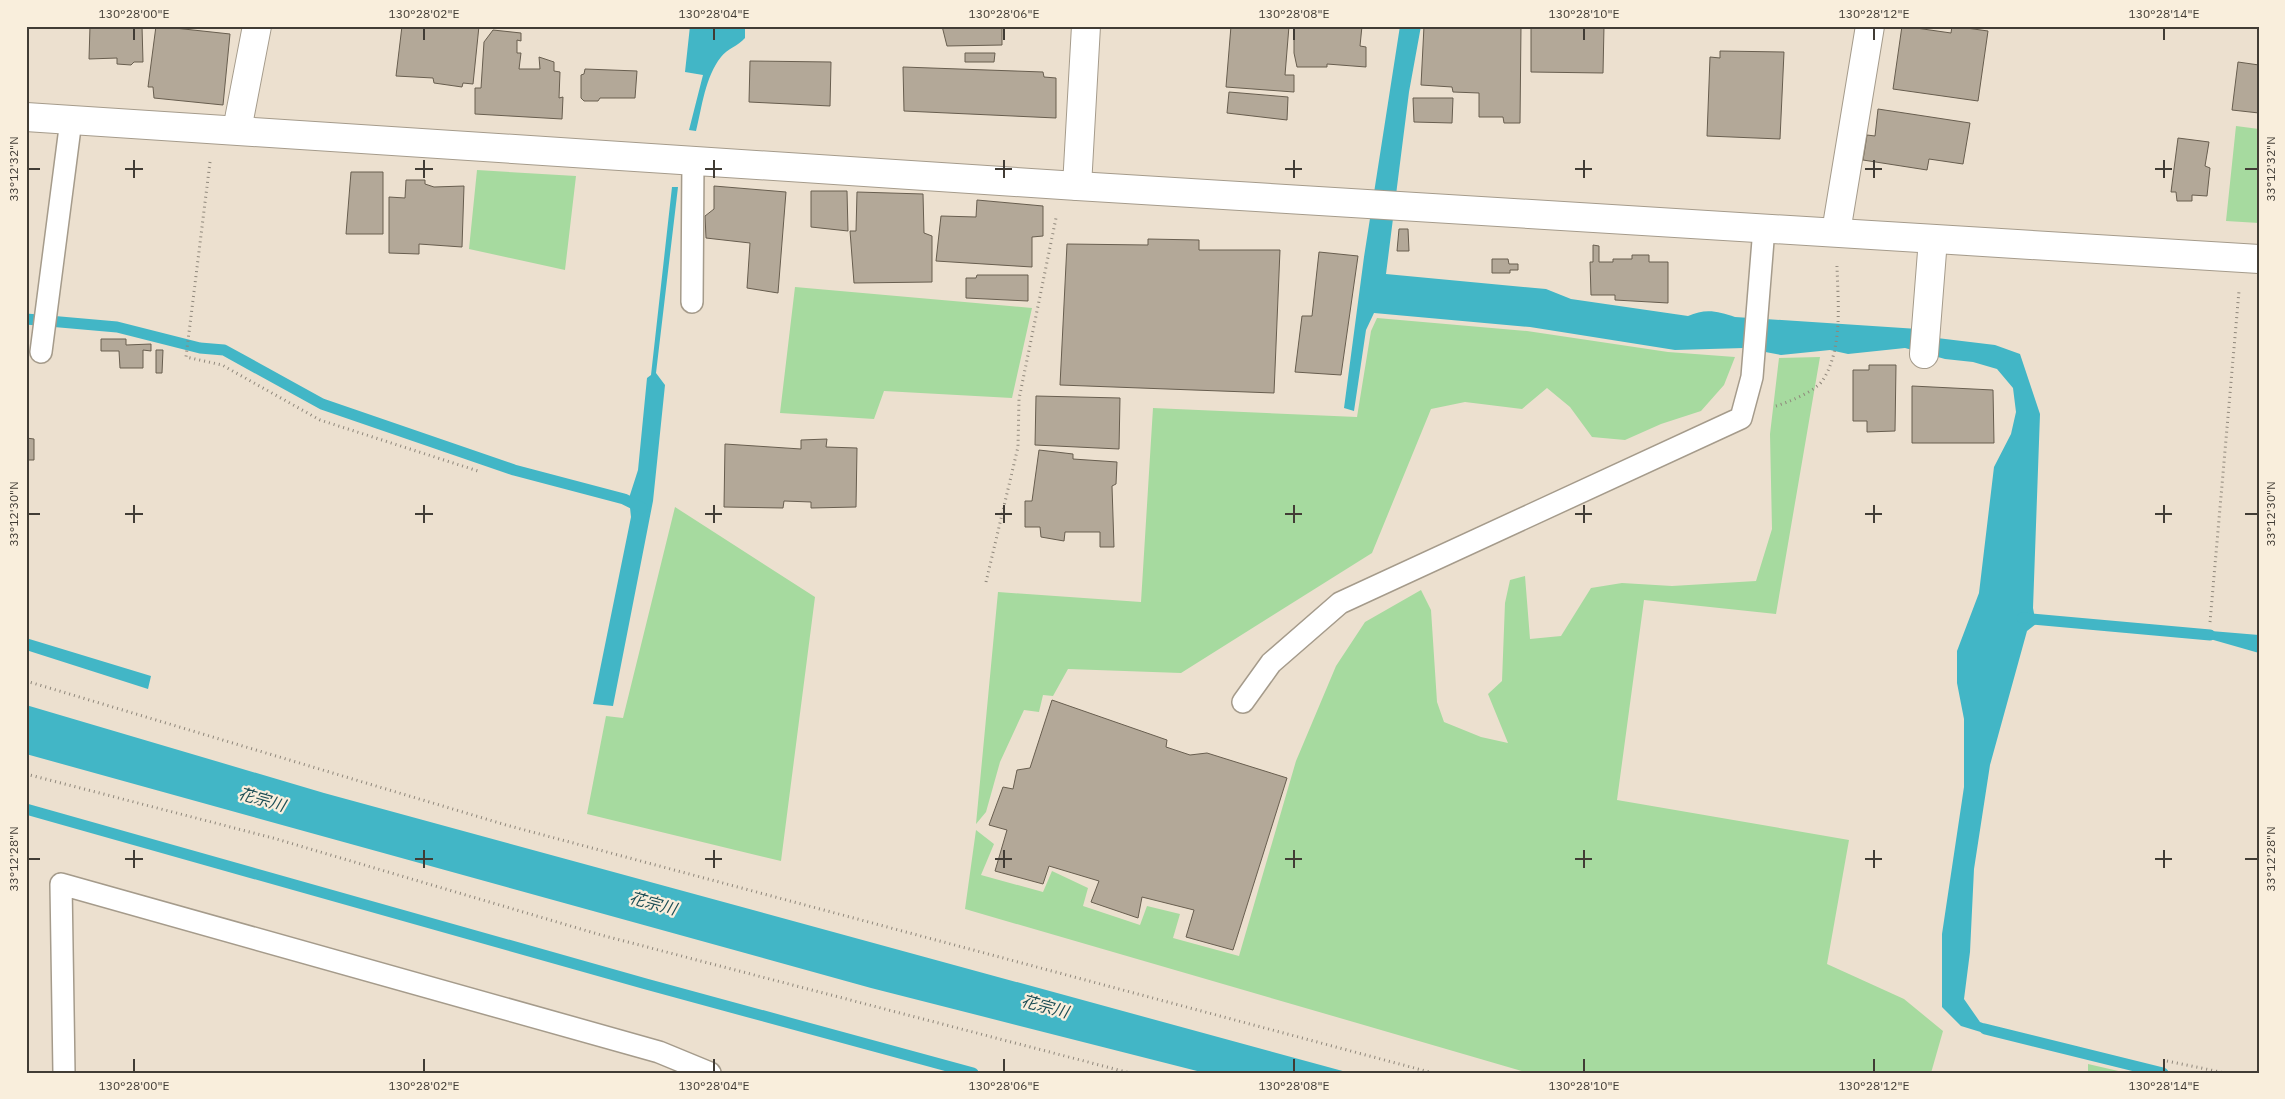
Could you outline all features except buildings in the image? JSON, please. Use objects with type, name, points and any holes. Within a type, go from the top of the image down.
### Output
[{"type":"street","points":[[225,129],[257,26]]},
{"type":"street","points":[[1070,185],[1086,26]]},
{"type":"street","points":[[1836,232],[1870,26]]},
{"type":"street","points":[[26,118],[225,129],[1070,185],[2250,258]]},
{"type":"street","points":[[1924,354],[1933,239]]},
{"type":"lane","points":[[41,352],[71,120]]},
{"type":"lane","points":[[692,302],[693,160]]},
{"type":"lane","points":[[1243,702],[1271,663],[1340,603],[1740,418],[1752,377],[1764,228]]},
{"type":"lane","points":[[64,1073],[61,884],[658,1052],[710,1073]]},
{"type":"path","points":[[225,129],[186,357],[222,365],[320,420],[478,471]]},
{"type":"path","points":[[986,582],[1018,447],[1019,399],[1070,185]]},
{"type":"path","points":[[2210,622],[2250,258]]},
{"type":"path","points":[[1740,418],[1793,401],[1822,382],[1834,354],[1838,306]]},
{"type":"path","points":[[26,681],[506,825],[1432,1073]]},
{"type":"path","points":[[26,774],[273,838],[601,935],[1130,1073]]},
{"type":"path","points":[[2167,1061],[2225,1073]]},
{"type":"green space","points":[[2236,126],[2259,129],[2259,223],[2226,221]]},
{"type":"green space","points":[[477,170],[576,176],[565,270],[469,249]]},
{"type":"green space","points":[[795,287],[1032,308],[1012,398],[884,391],[874,419],[780,413]]},
{"type":"green space","points":[[1377,318],[1527,331],[1668,352],[1735,357],[1724,385],[1701,411],[1661,424],[1625,440],[1592,437],[1570,407],[1547,388],[1522,409],[1465,402],[1431,409],[1372,553],[1181,673],[1068,669],[1053,696],[1043,695],[1039,712],[1024,710],[1000,762],[986,812],[976,824],[998,592],[1141,602],[1153,408],[1357,417],[1371,331]]},
{"type":"green space","points":[[1820,357],[1776,614],[1644,600],[1617,800],[1849,840],[1827,964],[1904,999],[1943,1031],[1931,1073],[1529,1073],[965,909],[976,830],[994,844],[981,875],[1043,892],[1052,871],[1088,888],[1083,906],[1140,925],[1147,906],[1180,914],[1173,938],[1239,956],[1296,761],[1336,666],[1365,622],[1421,590],[1431,610],[1437,702],[1444,722],[1481,737],[1508,743],[1488,694],[1502,681],[1505,603],[1510,580],[1525,576],[1530,639],[1561,636],[1591,588],[1622,583],[1672,586],[1756,581],[1772,529],[1770,434],[1779,358]]},
{"type":"green space","points":[[675,507],[815,597],[781,861],[587,814],[606,716],[623,718]]},
{"type":"green space","points":[[2088,1064],[2127,1073],[2088,1073]]},
{"type":"water","points":[[690,26],[742,26],[745,29],[745,38],[723,54],[711,74],[696,131],[689,130],[703,75],[685,72]]},
{"type":"water","points":[[1400,26],[1421,26],[1409,92],[1386,274],[1546,289],[1571,299],[1688,316],[1712,311],[1735,317],[1918,329],[1937,338],[1995,345],[2020,354],[2040,414],[2033,608],[2036,624],[2027,631],[1990,765],[1974,869],[1970,952],[1964,999],[1980,1022],[1999,1029],[1997,1037],[1961,1026],[1942,1007],[1942,934],[1964,787],[1964,719],[1957,683],[1957,651],[1979,593],[1994,467],[2011,434],[2016,412],[2013,388],[1997,369],[1973,362],[1945,359],[1905,348],[1848,354],[1830,350],[1781,355],[1744,348],[1675,350],[1530,327],[1374,313],[1366,330],[1354,411],[1344,408],[1364,257]]},
{"type":"water","points":[[672,187],[678,187],[656,373],[665,385],[653,501],[613,706],[593,704],[631,517],[629,498],[638,470],[647,378],[651,375]]},
{"type":"water","points":[[2199,630],[2259,635],[2259,653],[2196,635]]},
{"type":"water","points":[[26,638],[151,676],[148,689],[26,650]]},
{"type":"water","name":"花宗川","points":[[26,705],[324,793],[1350,1073],[1205,1073],[871,988],[26,754]]},
{"type":"waterway","points":[[26,319],[117,327],[200,348],[224,350],[322,404],[514,470],[624,499],[642,508]]},
{"type":"waterway","points":[[2022,618],[2210,635]]},
{"type":"waterway","points":[[26,809],[646,984],[973,1073]]},
{"type":"waterway","points":[[1985,1029],[2163,1073]]}]
